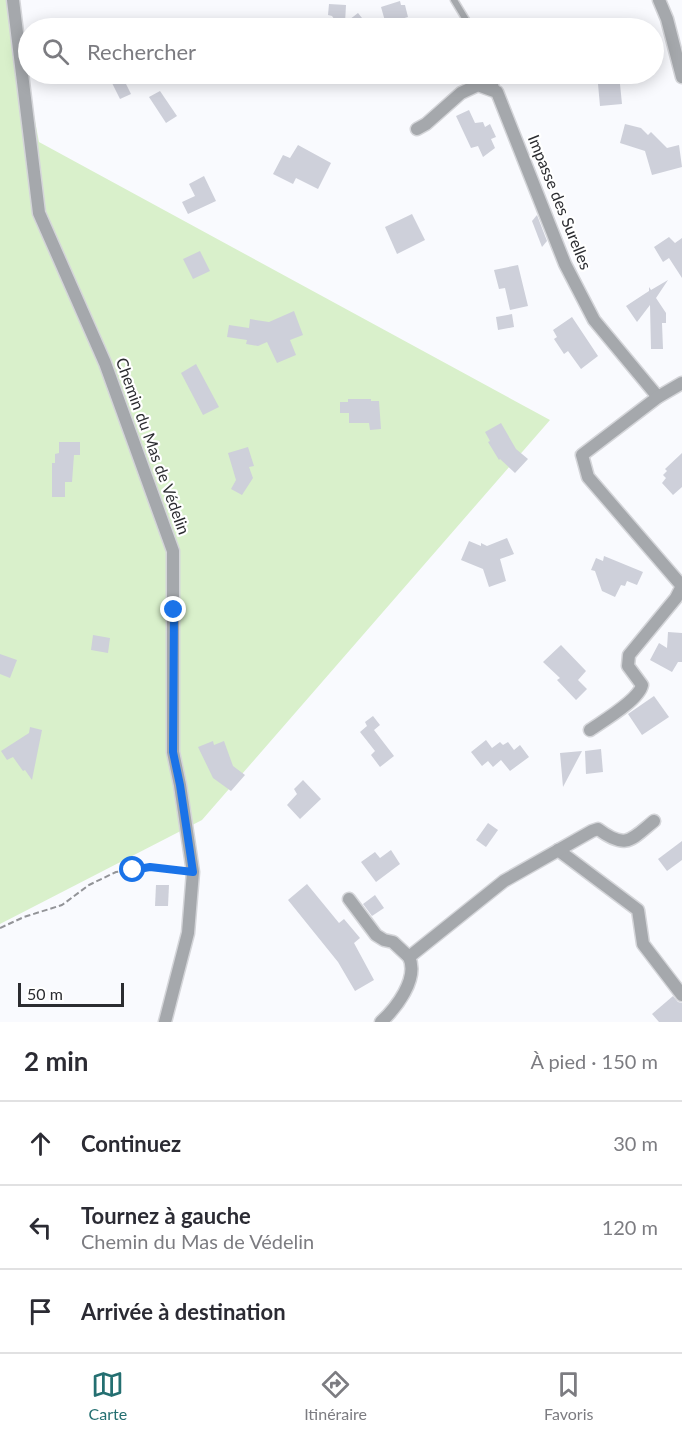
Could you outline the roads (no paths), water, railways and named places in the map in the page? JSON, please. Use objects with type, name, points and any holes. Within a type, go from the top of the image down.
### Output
[{"type":"street","name":"Chemin du Mas de Védelin","points":[[13,0],[18,41]]},
{"type":"street","points":[[659,0],[667,19],[682,77]]},
{"type":"street","name":"Chemin du Mas de Védelin","points":[[23,84],[39,213],[105,363],[173,551],[173,752],[193,872],[188,933],[165,1022]]},
{"type":"street","points":[[417,129],[426,124],[461,93],[478,85],[497,92]]},
{"type":"street","name":"Impasse des Surelles","points":[[497,92],[565,264],[594,320],[658,397]]},
{"type":"street","points":[[590,730],[641,692],[642,686],[628,666],[629,655],[676,598],[682,586],[588,477],[582,455],[658,397],[682,383]]},
{"type":"street","points":[[409,957],[504,881],[592,831],[598,830],[609,838],[629,842],[654,821]]},
{"type":"street","points":[[558,850],[638,910],[643,944],[682,995]]},
{"type":"street","points":[[349,899],[376,935],[393,942],[409,957],[411,969],[406,992],[381,1022]]},
{"type":"lane","points":[[454,0],[465,18]]},
{"type":"lane","points":[[495,84],[497,92]]}]
